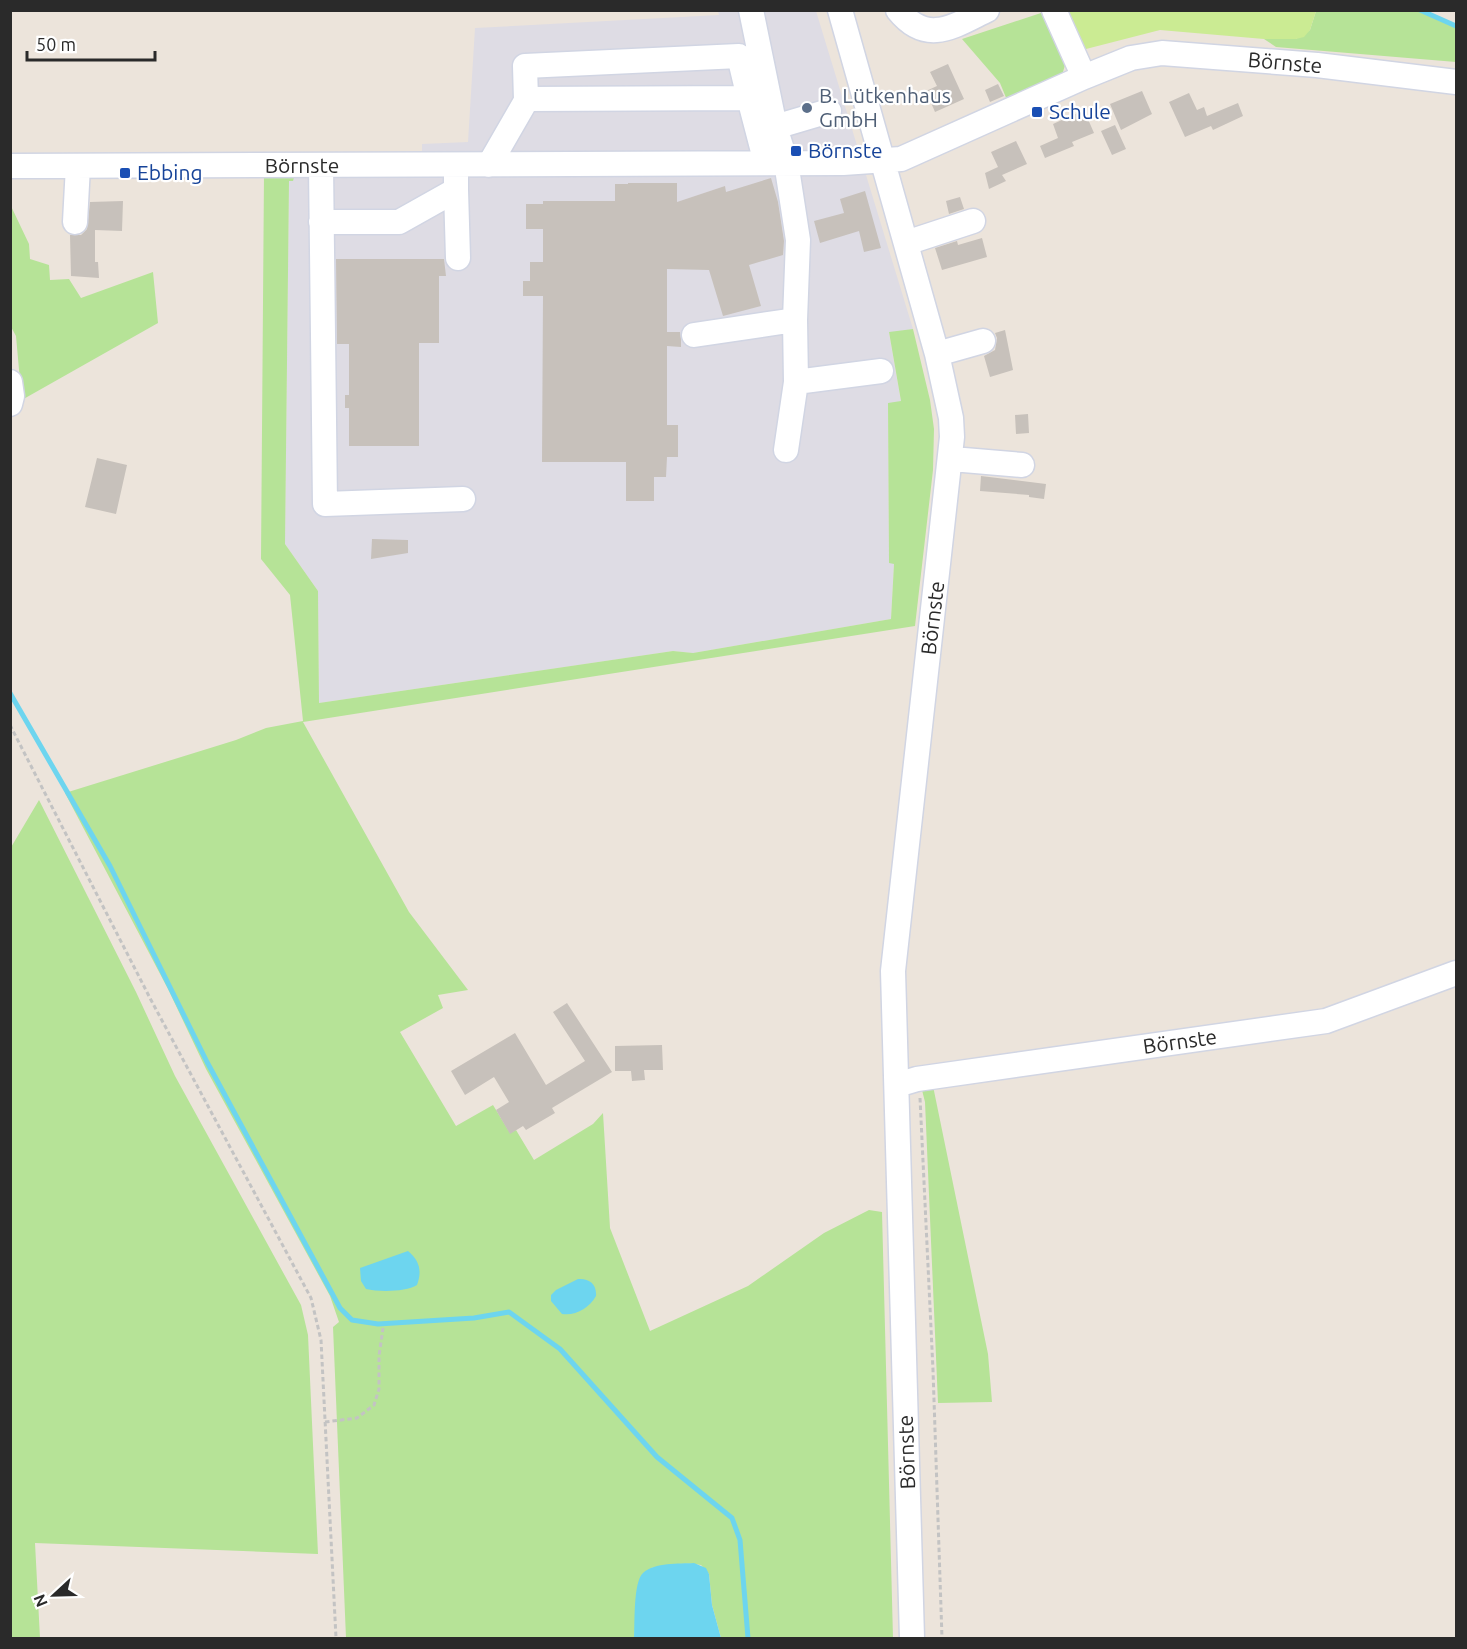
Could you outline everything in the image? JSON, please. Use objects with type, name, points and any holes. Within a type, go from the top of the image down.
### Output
[{"type":"street","points":[[751,10],[775,127],[776,163]]},
{"type":"street","name":"Börnste","points":[[840,10],[937,354],[951,418],[951,459],[893,971],[907,1082],[912,1638]]},
{"type":"street","points":[[898,10],[913,25],[934,32],[955,26],[987,10]]},
{"type":"street","points":[[1054,10],[1084,77]]},
{"type":"street","name":"Börnste","points":[[10,166],[843,163],[902,159],[1084,77],[1131,58],[1162,53],[1317,65],[1456,82]]},
{"type":"street","points":[[489,165],[526,100],[525,66],[739,56],[749,98],[776,163],[798,240],[795,320],[796,382],[786,450]]},
{"type":"street","points":[[526,100],[749,98]]},
{"type":"street","points":[[775,127],[829,111]]},
{"type":"street","points":[[75,222],[78,166]]},
{"type":"street","points":[[321,166],[325,504],[463,499]]},
{"type":"street","points":[[456,166],[458,258]]},
{"type":"street","points":[[321,222],[399,222],[456,190]]},
{"type":"street","points":[[906,243],[973,221]]},
{"type":"street","points":[[694,335],[795,320]]},
{"type":"street","points":[[937,354],[983,342]]},
{"type":"street","points":[[796,382],[881,371]]},
{"type":"street","points":[[10,382],[10,405]]},
{"type":"street","points":[[951,459],[1022,465]]},
{"type":"street","name":"Börnste","points":[[907,1082],[1326,1021],[1456,973]]},
{"type":"path","points":[[10,725],[151,1000],[311,1298],[321,1340],[336,1638]]},
{"type":"path","points":[[907,1082],[921,1101],[942,1638]]},
{"type":"path","points":[[325,1422],[357,1418],[367,1413],[374,1405],[379,1389],[379,1356],[383,1328]]},
{"type":"shaded area","name":"B. Lütkenhaus GmbH","points":[[718,11],[816,11],[913,329],[889,333],[901,402],[888,404],[889,563],[894,563],[891,619],[693,653],[673,651],[319,703],[318,591],[285,544],[289,181],[295,174],[422,172],[422,144],[468,142],[475,28],[719,15]]},
{"type":"green space","points":[[1060,11],[1316,11],[1310,30],[1304,37],[1296,39],[1264,39],[1160,30],[1086,49],[1078,49]]},
{"type":"green space","points":[[1316,11],[1420,11],[1456,27],[1456,62],[1276,47],[1264,39],[1296,39],[1310,30]]},
{"type":"green space","points":[[1044,12],[1066,62],[1062,75],[1007,100],[1000,83],[962,39]]},
{"type":"green space","points":[[264,174],[295,174],[293,181],[289,181],[285,544],[318,591],[319,703],[673,651],[693,653],[891,619],[894,564],[889,563],[888,403],[901,401],[889,332],[913,329],[930,400],[934,429],[933,470],[915,626],[303,722],[409,912],[468,990],[438,995],[443,1008],[400,1032],[456,1126],[493,1105],[510,1133],[516,1130],[534,1160],[593,1124],[603,1113],[610,1228],[650,1331],[748,1286],[824,1233],[869,1210],[882,1212],[893,1638],[721,1638],[712,1605],[709,1574],[701,1565],[689,1564],[651,1568],[636,1619],[634,1638],[346,1638],[333,1327],[339,1322],[330,1296],[206,1069],[168,989],[65,793],[236,740],[266,728],[303,721],[290,595],[261,559]]},
{"type":"green space","points":[[10,204],[29,244],[30,259],[49,265],[50,280],[69,279],[81,298],[153,272],[158,323],[20,401],[16,336],[10,325]]},
{"type":"green space","points":[[39,800],[136,992],[175,1076],[301,1305],[308,1335],[318,1554],[35,1543],[40,1638],[11,1638],[10,849]]},
{"type":"green space","points":[[933,1086],[988,1354],[992,1402],[938,1403],[925,1102],[922,1090]]},
{"type":"water","points":[[408,1251],[419,1266],[417,1285],[392,1291],[366,1289],[361,1281],[360,1268]]},
{"type":"water","points":[[578,1279],[592,1283],[596,1296],[582,1310],[572,1314],[562,1314],[551,1301],[551,1295]]},
{"type":"water","points":[[694,1563],[706,1568],[709,1574],[712,1605],[721,1638],[634,1638],[636,1594],[643,1573],[660,1565]]},
{"type":"building","points":[[948,64],[964,99],[935,112],[926,91],[937,86],[930,72]]},
{"type":"building","points":[[998,84],[1004,96],[990,102],[985,90]]},
{"type":"building","points":[[1142,91],[1152,114],[1121,130],[1110,104]]},
{"type":"building","points":[[1189,93],[1197,110],[1204,107],[1207,116],[1238,103],[1243,116],[1213,130],[1211,126],[1185,137],[1169,102]]},
{"type":"building","points":[[1084,110],[1094,133],[1072,142],[1074,146],[1045,158],[1040,146],[1058,138],[1053,124]]},
{"type":"building","points":[[1115,125],[1126,149],[1112,155],[1101,131]]},
{"type":"building","points":[[1016,141],[1027,164],[1002,175],[1006,181],[989,189],[985,173],[998,167],[991,152]]},
{"type":"building","points":[[771,178],[778,202],[784,241],[783,255],[749,265],[761,306],[723,316],[709,270],[667,269],[667,332],[680,332],[681,340],[681,347],[667,346],[667,425],[678,425],[678,457],[667,457],[666,477],[654,477],[654,501],[626,501],[626,462],[542,462],[543,296],[523,296],[523,281],[530,281],[530,262],[543,262],[543,229],[526,229],[526,204],[543,204],[543,201],[615,201],[615,184],[628,183],[677,183],[677,202],[725,186],[726,192]]},
{"type":"building","points":[[865,191],[881,248],[864,252],[859,231],[820,243],[814,221],[844,213],[840,199]]},
{"type":"building","points":[[960,197],[964,209],[949,214],[946,201]]},
{"type":"building","points":[[123,201],[122,231],[95,230],[95,262],[98,262],[99,278],[71,276],[70,235],[81,235],[87,229],[90,202]]},
{"type":"building","points":[[982,238],[987,257],[942,270],[935,248],[957,241],[958,245]]},
{"type":"building","points":[[336,259],[444,259],[446,276],[439,276],[439,343],[419,343],[419,446],[349,446],[349,408],[345,408],[345,395],[349,395],[349,344],[337,344]]},
{"type":"building","points":[[1005,330],[1013,370],[990,377],[984,356],[995,350],[997,338],[995,333]]},
{"type":"building","points":[[1028,414],[1029,433],[1016,434],[1015,415]]},
{"type":"building","points":[[97,458],[127,465],[116,514],[85,507]]},
{"type":"building","points":[[981,476],[1046,484],[1044,499],[1029,497],[1029,495],[980,491]]},
{"type":"building","points":[[372,539],[408,540],[408,553],[371,559]]},
{"type":"building","points":[[567,1003],[612,1072],[552,1108],[555,1113],[526,1130],[523,1126],[510,1134],[496,1110],[509,1102],[494,1077],[465,1095],[451,1071],[515,1033],[546,1085],[585,1061],[553,1012]]},
{"type":"building","points":[[662,1045],[663,1070],[644,1070],[645,1080],[632,1081],[631,1071],[615,1071],[615,1046]]},
{"type":"waterway","points":[[1420,10],[1456,26]]},
{"type":"waterway","points":[[10,693],[110,866],[207,1062],[340,1308],[352,1320],[378,1324],[474,1318],[509,1312],[560,1349],[657,1457],[732,1518],[740,1540],[748,1638]]},
{"type":"place","name":"B. Lütkenhaus GmbH","points":[[807,108]]},
{"type":"place","name":"Schule","points":[[1037,112]]},
{"type":"place","name":"Börnste","points":[[796,151]]},
{"type":"place","name":"Ebbing","points":[[125,173]]}]
